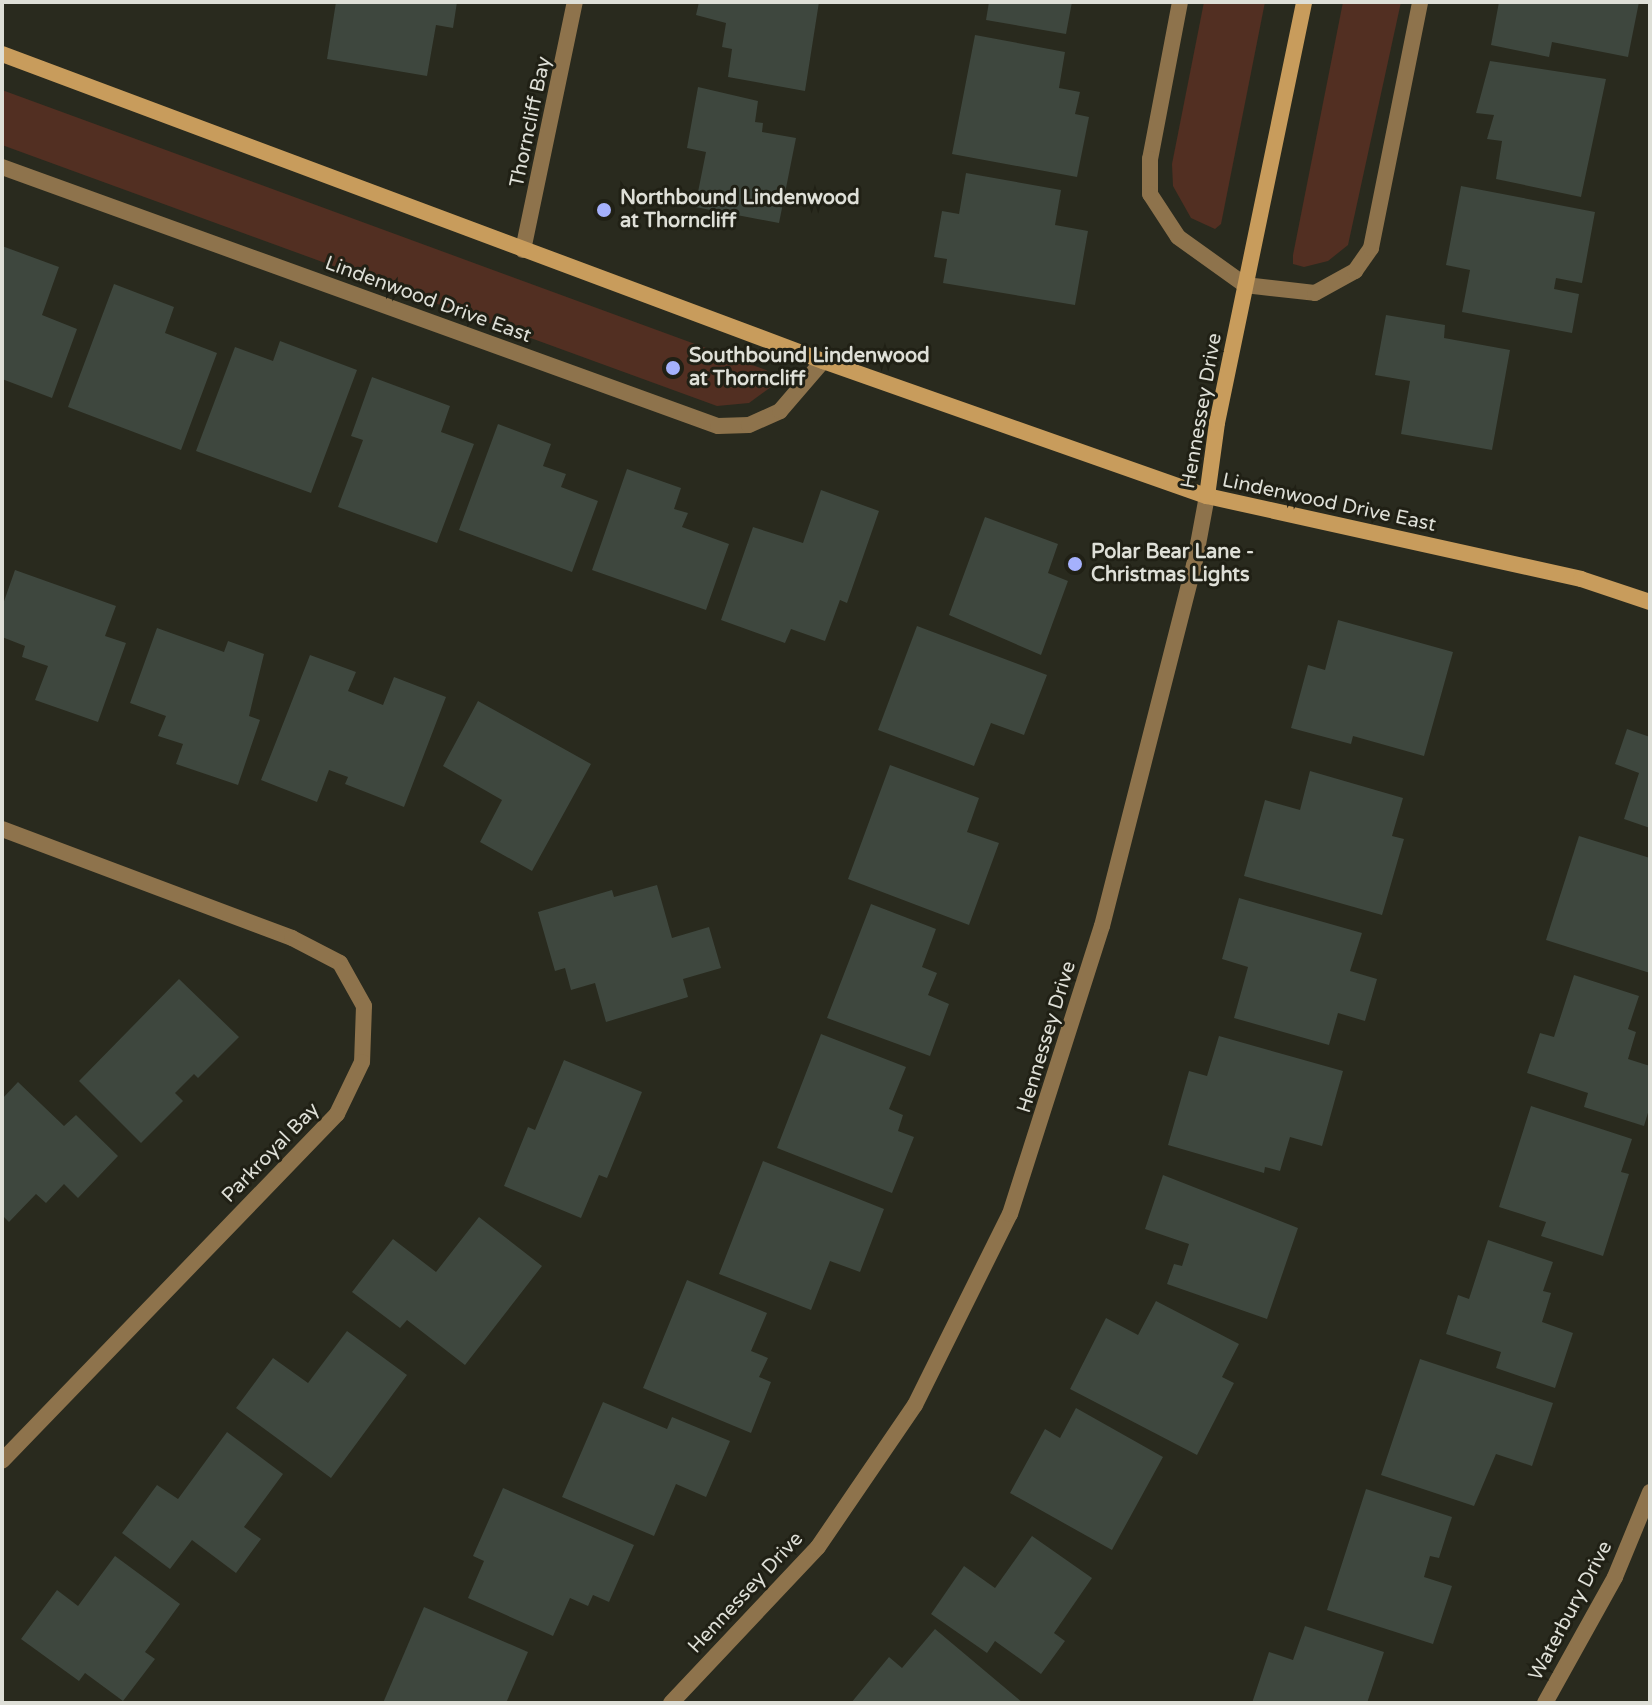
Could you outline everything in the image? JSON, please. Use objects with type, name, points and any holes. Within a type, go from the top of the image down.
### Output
[{"type":"street","name":"Thorncliff Bay","points":[[523,250],[575,2]]},
{"type":"street","points":[[1180,2],[1150,159],[1150,194],[1178,237],[1245,285],[1315,293],[1355,271],[1371,248],[1420,2]]},
{"type":"street","name":"Hennessey Drive","points":[[671,1703],[818,1547],[915,1405],[1010,1214],[1102,926],[1194,566],[1245,285],[1304,2]]},
{"type":"street","name":"Lindenwood Drive East","points":[[2,54],[823,361],[1207,496],[1581,579],[1650,602]]},
{"type":"street","name":"Lindenwood Drive East","points":[[2,167],[718,426],[749,425],[780,411],[823,361]]},
{"type":"street","name":"Parkroyal Bay","points":[[2,829],[292,938],[340,963],[364,1006],[362,1062],[337,1114],[2,1461]]},
{"type":"street","name":"Waterbury Drive","points":[[1545,1703],[1615,1577],[1650,1492]]},
{"type":"shaded area","points":[[1204,2],[1265,2],[1221,224],[1215,229],[1191,218],[1173,186],[1172,164]]},
{"type":"shaded area","points":[[1343,2],[1401,2],[1348,245],[1328,261],[1304,267],[1293,264],[1293,255]]},
{"type":"shaded area","points":[[2,90],[766,370],[774,377],[771,387],[749,403],[717,406],[2,145]]},
{"type":"building","points":[[336,2],[457,2],[453,28],[436,25],[427,76],[327,59]]},
{"type":"building","points":[[699,2],[819,2],[805,91],[728,77],[732,49],[722,47],[726,23],[696,15]]},
{"type":"building","points":[[989,2],[1072,2],[1066,34],[986,20]]},
{"type":"building","points":[[1499,2],[1639,2],[1628,57],[1552,42],[1549,57],[1491,45]]},
{"type":"building","points":[[975,35],[1065,52],[1059,88],[1080,92],[1075,114],[1089,117],[1077,177],[952,154]]},
{"type":"building","points":[[1490,61],[1606,79],[1581,197],[1496,179],[1502,141],[1487,139],[1494,115],[1476,113]]},
{"type":"building","points":[[698,87],[758,101],[755,122],[763,123],[762,132],[796,138],[779,223],[695,207],[706,152],[687,148]]},
{"type":"building","points":[[966,173],[1061,190],[1055,225],[1088,231],[1075,305],[943,283],[947,259],[934,257],[942,211],[959,214]]},
{"type":"building","points":[[1461,186],[1595,212],[1582,283],[1556,278],[1554,289],[1579,294],[1572,333],[1462,312],[1470,270],[1446,265]]},
{"type":"building","points":[[2,246],[59,267],[42,315],[77,329],[52,398],[2,379]]},
{"type":"building","points":[[114,284],[174,307],[165,333],[217,353],[181,450],[68,407]]},
{"type":"building","points":[[1386,315],[1445,325],[1444,338],[1510,350],[1492,450],[1401,434],[1410,381],[1375,375]]},
{"type":"building","points":[[280,341],[357,370],[311,493],[196,451],[235,347],[273,361]]},
{"type":"building","points":[[372,377],[450,406],[441,432],[474,444],[437,543],[338,507],[363,440],[351,436]]},
{"type":"building","points":[[498,424],[551,444],[543,466],[566,474],[561,487],[598,501],[572,572],[459,530]]},
{"type":"building","points":[[627,469],[681,488],[674,509],[688,513],[682,527],[729,544],[706,610],[592,570]]},
{"type":"building","points":[[821,490],[879,511],[847,603],[840,600],[825,641],[791,629],[785,643],[721,620],[753,527],[803,543]]},
{"type":"building","points":[[985,517],[1058,544],[1048,573],[1068,581],[1041,655],[949,615]]},
{"type":"building","points":[[15,570],[116,606],[105,636],[126,643],[98,722],[35,700],[48,666],[22,657],[25,646],[2,637],[2,607]]},
{"type":"building","points":[[1338,620],[1453,652],[1424,756],[1353,736],[1351,744],[1291,728],[1308,665],[1325,670]]},
{"type":"building","points":[[917,626],[1047,675],[1024,735],[991,723],[974,766],[878,730]]},
{"type":"building","points":[[157,628],[224,652],[228,641],[264,654],[249,716],[260,720],[238,785],[176,764],[183,744],[158,736],[166,716],[130,703]]},
{"type":"building","points":[[310,655],[356,672],[348,691],[383,705],[394,677],[446,697],[404,807],[345,784],[348,777],[329,770],[317,802],[261,780]]},
{"type":"building","points":[[478,701],[591,764],[532,871],[480,842],[502,800],[443,766]]},
{"type":"building","points":[[1627,729],[1650,737],[1650,828],[1624,819],[1639,773],[1615,764]]},
{"type":"building","points":[[890,765],[979,798],[967,832],[999,843],[969,925],[848,879]]},
{"type":"building","points":[[1310,771],[1403,798],[1392,836],[1404,839],[1382,915],[1244,876],[1265,800],[1300,810]]},
{"type":"building","points":[[1579,836],[1650,858],[1650,973],[1546,940]]},
{"type":"building","points":[[657,885],[672,938],[709,927],[721,968],[683,979],[688,997],[606,1022],[595,983],[571,990],[565,968],[555,971],[538,912],[612,890],[614,897]]},
{"type":"building","points":[[1239,898],[1362,933],[1350,971],[1377,979],[1365,1021],[1338,1013],[1329,1045],[1234,1018],[1248,967],[1222,959]]},
{"type":"building","points":[[871,904],[936,929],[922,967],[937,973],[928,995],[949,1004],[930,1056],[827,1018]]},
{"type":"building","points":[[1574,975],[1639,996],[1628,1029],[1636,1032],[1628,1059],[1650,1066],[1650,1106],[1644,1126],[1584,1107],[1588,1093],[1527,1073],[1540,1033],[1554,1037]]},
{"type":"building","points":[[179,979],[239,1037],[198,1078],[194,1074],[175,1093],[183,1101],[141,1143],[79,1081]]},
{"type":"building","points":[[821,1034],[906,1067],[889,1109],[903,1115],[898,1131],[914,1137],[892,1193],[777,1148]]},
{"type":"building","points":[[1219,1036],[1343,1071],[1322,1146],[1290,1137],[1280,1171],[1265,1167],[1264,1173],[1168,1145],[1189,1071],[1207,1076]]},
{"type":"building","points":[[564,1060],[642,1092],[607,1178],[599,1175],[581,1218],[504,1186],[528,1127],[535,1130]]},
{"type":"building","points":[[18,1082],[64,1126],[76,1115],[118,1156],[78,1198],[64,1184],[46,1203],[36,1194],[9,1222],[2,1215],[2,1099]]},
{"type":"building","points":[[1531,1106],[1632,1139],[1621,1172],[1629,1174],[1603,1256],[1541,1236],[1546,1222],[1499,1207]]},
{"type":"building","points":[[763,1161],[884,1209],[860,1272],[830,1261],[811,1310],[719,1274]]},
{"type":"building","points":[[1163,1175],[1298,1228],[1267,1319],[1167,1284],[1174,1264],[1182,1266],[1189,1244],[1145,1229]]},
{"type":"building","points":[[479,1217],[542,1266],[465,1365],[407,1320],[400,1328],[352,1292],[393,1239],[436,1272]]},
{"type":"building","points":[[1488,1240],[1553,1262],[1543,1291],[1551,1293],[1542,1322],[1573,1333],[1555,1388],[1496,1368],[1501,1352],[1446,1334],[1458,1295],[1469,1299]]},
{"type":"building","points":[[687,1280],[767,1313],[751,1351],[768,1358],[759,1377],[771,1382],[751,1433],[643,1388]]},
{"type":"building","points":[[1156,1301],[1239,1344],[1222,1377],[1234,1383],[1197,1455],[1070,1389],[1106,1318],[1138,1335]]},
{"type":"building","points":[[347,1331],[407,1375],[331,1478],[236,1408],[273,1358],[308,1383]]},
{"type":"building","points":[[1420,1359],[1553,1403],[1532,1466],[1496,1454],[1474,1506],[1381,1475]]},
{"type":"building","points":[[603,1402],[667,1429],[672,1417],[730,1441],[706,1497],[676,1484],[654,1536],[562,1497]]},
{"type":"building","points":[[1076,1408],[1163,1457],[1112,1550],[1010,1493],[1045,1429],[1060,1438]]},
{"type":"building","points":[[227,1432],[283,1474],[244,1527],[261,1539],[236,1573],[192,1540],[170,1569],[122,1533],[157,1485],[178,1499]]},
{"type":"building","points":[[503,1488],[634,1545],[609,1602],[593,1595],[588,1606],[570,1598],[553,1636],[468,1598],[484,1561],[473,1556]]},
{"type":"building","points":[[1366,1489],[1452,1517],[1439,1558],[1430,1556],[1424,1577],[1452,1586],[1433,1644],[1327,1610]]},
{"type":"building","points":[[1032,1536],[1092,1578],[1054,1633],[1065,1641],[1041,1674],[995,1641],[987,1653],[931,1614],[964,1566],[995,1588]]},
{"type":"building","points":[[115,1556],[180,1604],[145,1652],[155,1659],[123,1701],[85,1673],[79,1681],[21,1639],[57,1590],[78,1606]]},
{"type":"building","points":[[424,1607],[528,1652],[506,1703],[383,1703]]},
{"type":"building","points":[[1305,1626],[1384,1652],[1367,1703],[1252,1703],[1269,1652],[1293,1660]]},
{"type":"building","points":[[935,1629],[1023,1703],[851,1703],[889,1657],[902,1668]]},
{"type":"place","name":"Northbound Lindenwood at Thorncliff","points":[[604,210]]},
{"type":"place","name":"Southbound Lindenwood at Thorncliff","points":[[673,368]]},
{"type":"place","name":"Polar Bear Lane - Christmas Lights","points":[[1075,564]]}]
